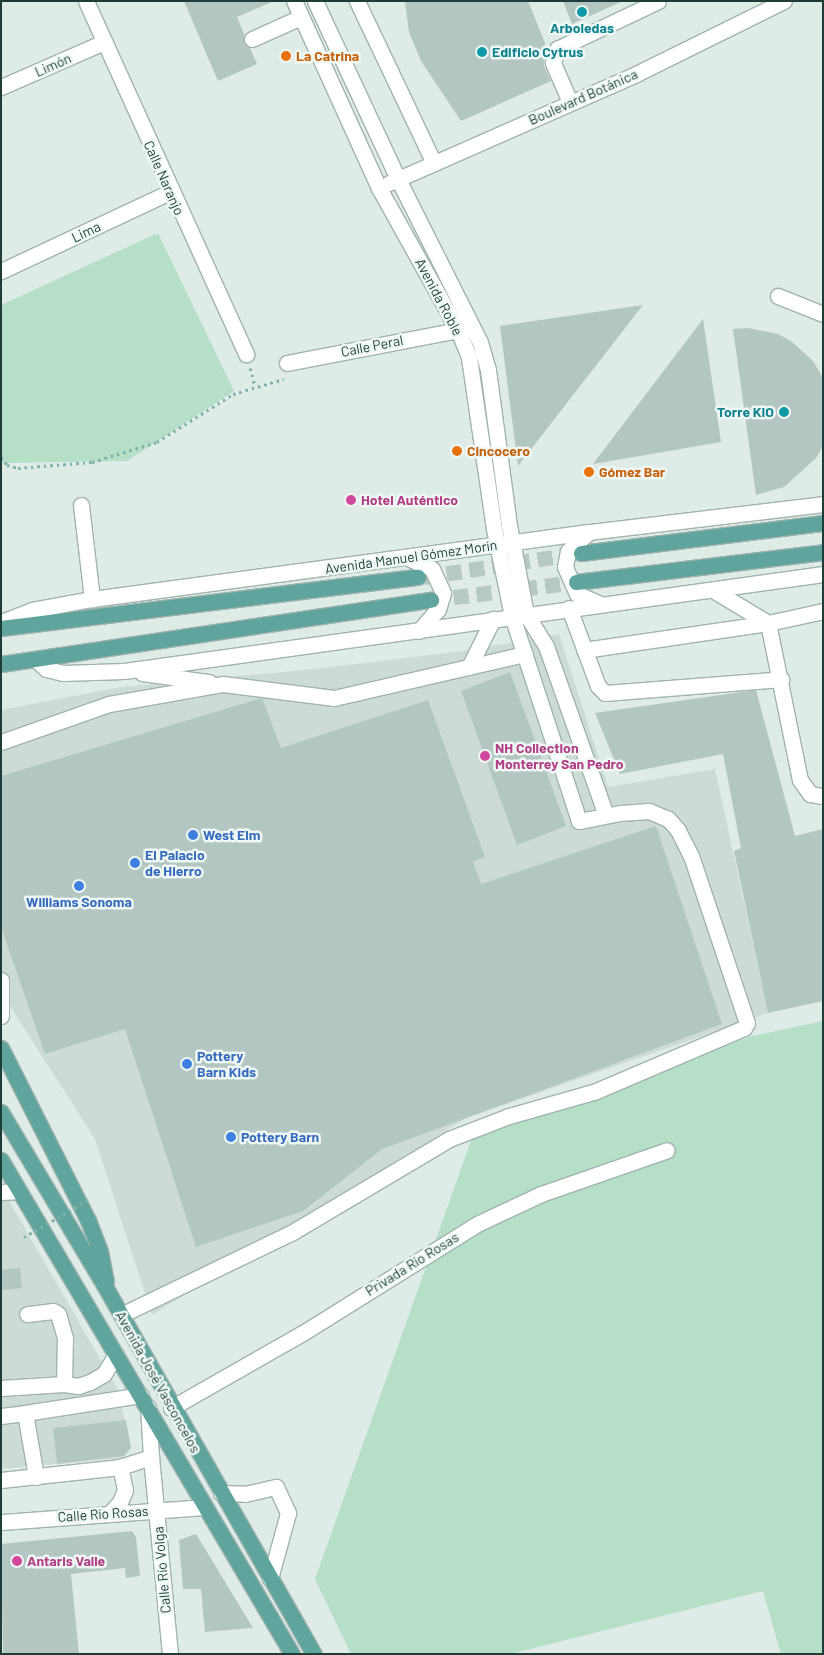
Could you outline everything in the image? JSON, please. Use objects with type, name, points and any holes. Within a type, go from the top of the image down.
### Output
[{"type":"main road","points":[[581,553],[823,523]]},
{"type":"main road","points":[[576,582],[823,552]]},
{"type":"main road","name":"Avenida Manuel Gómez Morín","points":[[1,628],[418,578]]},
{"type":"main road","points":[[1,664],[431,600]]},
{"type":"main road","points":[[1,1048],[88,1220],[104,1266],[107,1290]]},
{"type":"main road","name":"Avenida José Vasconcelos","points":[[1,1112],[107,1290],[171,1408],[314,1654]]},
{"type":"main road","name":"Avenida José Vasconcelos","points":[[1,1160],[292,1654]]},
{"type":"street","name":"Calle Naranjo","points":[[86,1],[170,192],[246,354]]},
{"type":"street","name":"Avenida Roble","points":[[294,1],[379,188],[458,330],[469,357],[519,615]]},
{"type":"street","name":"Avenida Roble","points":[[315,1],[398,179],[473,325],[484,354],[505,544]]},
{"type":"street","points":[[357,1],[433,161]]},
{"type":"street","points":[[570,102],[553,63],[557,49],[658,1]]},
{"type":"street","name":"Boulevard Botánica","points":[[379,188],[433,161],[570,102],[763,6],[784,1]]},
{"type":"street","points":[[252,39],[301,17]]},
{"type":"street","name":"Limón","points":[[1,88],[104,42]]},
{"type":"street","name":"Lima","points":[[1,271],[170,192]]},
{"type":"street","points":[[778,296],[823,314]]},
{"type":"street","name":"Calle Peral","points":[[287,363],[458,330]]},
{"type":"street","name":"Avenida Manuel Gómez Morín","points":[[1,622],[32,610],[92,598],[408,558],[589,532],[823,504]]},
{"type":"street","points":[[81,505],[92,598]]},
{"type":"street","points":[[589,532],[568,551],[565,567],[577,594],[602,604]]},
{"type":"street","points":[[408,558],[432,569],[443,593],[438,609],[420,630]]},
{"type":"street","points":[[35,660],[46,669],[63,672],[124,671],[823,574]]},
{"type":"street","points":[[713,590],[768,623],[781,679],[800,780],[810,794],[823,796]]},
{"type":"street","points":[[569,608],[598,686],[605,693],[781,679]]},
{"type":"street","points":[[584,650],[768,623],[823,611]]},
{"type":"street","points":[[121,1315],[290,1233],[449,1139],[509,1116],[596,1091],[744,1028],[747,1023],[691,856],[678,830],[668,819],[650,811],[606,815],[579,821],[525,654],[519,615]]},
{"type":"street","points":[[519,615],[546,646],[606,815]]},
{"type":"street","points":[[469,667],[493,620]]},
{"type":"street","points":[[124,671],[334,698],[525,654]]},
{"type":"street","points":[[1,742],[109,704],[223,684]]},
{"type":"street","points":[[1,980],[1,1016]]},
{"type":"street","name":"Privada Río Rosas","points":[[171,1408],[306,1331],[477,1224],[541,1194],[667,1150]]},
{"type":"street","points":[[1,1192],[19,1191]]},
{"type":"street","points":[[27,1314],[53,1310],[58,1314],[65,1338],[64,1384]]},
{"type":"street","points":[[1,1388],[64,1384],[78,1386],[104,1374],[116,1354]]},
{"type":"street","points":[[1,1416],[144,1401],[151,1457],[120,1467],[1,1480]]},
{"type":"street","points":[[25,1413],[36,1477]]},
{"type":"street","name":"Calle Río Volga","points":[[151,1457],[170,1654]]},
{"type":"street","points":[[111,1512],[120,1502],[125,1490],[120,1467]]},
{"type":"street","points":[[221,1494],[245,1494],[276,1487],[288,1512],[270,1579]]},
{"type":"street","name":"Calle Río Rosas","points":[[1,1522],[111,1512],[204,1507]]},
{"type":"path","points":[[1,456],[7,465],[18,468],[92,462],[130,452],[157,442],[233,394],[291,377],[287,363]]},
{"type":"path","points":[[24,1237],[90,1199]]},
{"type":"shaded area","points":[[559,634],[608,787],[715,769],[768,1013],[466,1118],[152,1315],[95,1139],[1,992],[1,710],[121,687],[315,669],[463,651]]},
{"type":"shaded area","points":[[1,1187],[118,1390],[131,1448],[122,1458],[1,1469]]},
{"type":"green space","points":[[158,233],[234,391],[127,461],[1,463],[1,305]]},
{"type":"green space","points":[[823,1021],[823,1654],[781,1654],[763,1591],[510,1654],[351,1654],[315,1579],[473,1135],[752,1036]]},
{"type":"building","points":[[184,1],[274,1],[237,17],[244,34],[244,43],[250,48],[257,64],[218,81]]},
{"type":"building","name":"Edificio Cytrus","points":[[405,1],[528,1],[545,43],[544,66],[551,81],[461,121],[421,61],[409,32]]},
{"type":"building","name":"Arboledas","points":[[563,1],[623,1],[572,24]]},
{"type":"building","points":[[643,305],[518,466],[500,326]]},
{"type":"building","points":[[703,319],[721,442],[593,464]]},
{"type":"building","name":"Torre KIO","points":[[748,328],[778,334],[791,341],[813,361],[823,378],[823,446],[816,458],[784,487],[756,495],[733,329]]},
{"type":"building","points":[[510,672],[566,826],[517,845],[461,691]]},
{"type":"building","points":[[756,690],[795,836],[823,829],[823,1001],[768,1013],[734,851],[741,848],[723,754],[620,774],[595,713]]},
{"type":"building","points":[[262,698],[281,748],[428,700],[485,857],[473,862],[481,884],[656,826],[722,1024],[382,1149],[303,1211],[196,1247],[125,1029],[45,1054],[1,927],[1,776]]},
{"type":"building","points":[[20,1268],[22,1288],[1,1290],[1,1270]]},
{"type":"building","points":[[126,1420],[131,1448],[124,1456],[57,1464],[53,1428]]},
{"type":"building","points":[[132,1531],[136,1537],[140,1576],[126,1578],[125,1568],[71,1574],[79,1654],[3,1654],[1,1544]]},
{"type":"building","points":[[196,1534],[253,1628],[205,1632],[201,1589],[183,1589],[179,1540]]},
{"type":"tunnel","points":[[424,577],[579,553]]},
{"type":"tunnel","points":[[431,600],[576,582]]},
{"type":"place","name":"Arboledas","points":[[582,12]]},
{"type":"place","name":"Edificio Cytrus","points":[[482,52]]},
{"type":"place","name":"La Catrina","points":[[286,56]]},
{"type":"place","name":"Torre KIO","points":[[784,412]]},
{"type":"place","name":"Cincocero","points":[[457,451]]},
{"type":"place","name":"Gómez Bar","points":[[589,472]]},
{"type":"place","name":"Hotel Auténtico","points":[[351,500]]},
{"type":"place","name":"NH Collection Monterrey San Pedro","points":[[485,756]]},
{"type":"place","name":"West Elm","points":[[193,835]]},
{"type":"place","name":"El Palacio de Hierro","points":[[135,863]]},
{"type":"place","name":"Williams Sonoma","points":[[79,886]]},
{"type":"place","name":"Pottery Barn Kids","points":[[187,1064]]},
{"type":"place","name":"Pottery Barn","points":[[231,1137]]},
{"type":"place","name":"Antaris Valle","points":[[17,1561]]}]
